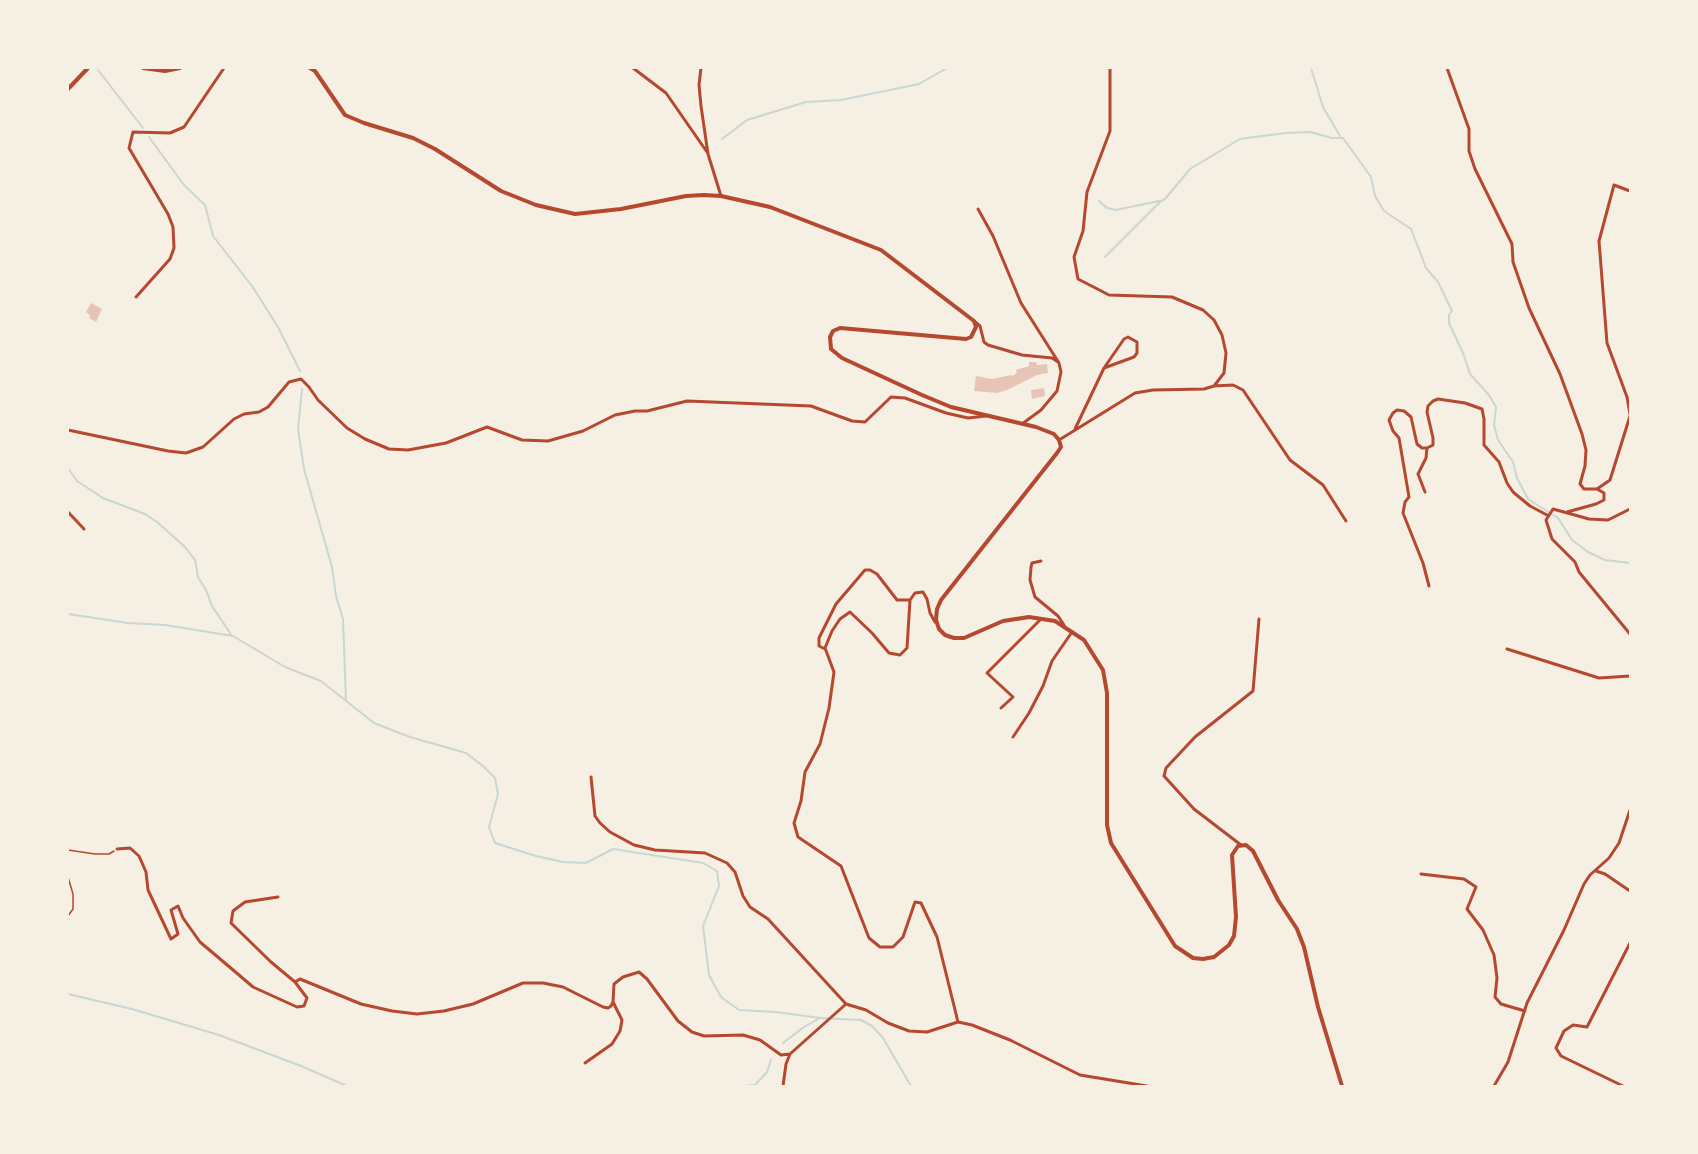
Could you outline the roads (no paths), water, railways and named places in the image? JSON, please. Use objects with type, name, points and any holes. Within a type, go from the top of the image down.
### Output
[{"type":"street","points":[[68,89],[88,68]]},
{"type":"street","points":[[143,68],[165,71],[180,68]]},
{"type":"street","points":[[136,297],[170,259],[174,248],[173,227],[168,214],[129,148],[133,132],[170,134],[184,127],[224,68]]},
{"type":"street","points":[[310,68],[315,71],[345,115],[413,138],[435,149],[501,191],[536,205],[575,214],[621,209],[686,196],[721,196],[770,207],[875,247],[975,321],[980,326],[984,342],[988,345],[1023,355],[1052,358],[1059,363]]},
{"type":"street","points":[[633,68],[666,93],[708,154]]},
{"type":"street","points":[[701,68],[699,85],[708,154],[721,196]]},
{"type":"street","points":[[1110,68],[1110,130],[1087,192],[1083,231],[1074,258],[1078,279],[1109,295],[1142,298],[1172,297],[1203,310],[1214,320],[1222,335],[1226,353],[1224,373],[1214,386]]},
{"type":"street","points":[[1429,586],[1424,563],[1403,513],[1408,497],[1399,438],[1393,431],[1389,420],[1392,413],[1397,410],[1404,411],[1411,417],[1417,444],[1422,448],[1427,448],[1432,445],[1433,438],[1427,412],[1432,401],[1438,399],[1477,406],[1482,409],[1484,419],[1484,445],[1499,462],[1506,483],[1512,492],[1530,506],[1549,513],[1567,512],[1604,500],[1604,493],[1597,489],[1584,489],[1580,484],[1586,450],[1582,434],[1560,374],[1529,308],[1513,262],[1512,244],[1475,169],[1469,151],[1469,129],[1447,68]]},
{"type":"street","points":[[1597,489],[1611,480],[1630,415],[1627,397],[1607,343],[1599,241],[1614,185],[1630,191]]},
{"type":"street","points":[[978,208],[993,236],[1021,303],[1059,363],[1061,381],[1057,391],[1041,410],[1022,424]]},
{"type":"street","points":[[939,629],[936,620],[941,600],[1057,453],[1061,447],[1059,440],[1054,434],[951,407],[912,391],[842,358],[831,349],[829,343],[833,331],[840,328],[966,339],[971,337],[976,327],[975,321]]},
{"type":"street","points":[[1074,430],[1104,368],[1124,339],[1128,337],[1137,342],[1137,352],[1134,357],[1104,368]]},
{"type":"street","points":[[68,430],[186,453],[203,447],[234,419],[268,407],[289,382],[301,379],[346,428],[365,440],[389,449],[408,450],[446,443],[487,427],[522,440],[548,441],[583,431],[615,415],[647,411],[687,401],[811,406],[852,421],[865,422],[891,397],[905,398],[946,413],[968,418],[986,416]]},
{"type":"street","points":[[1059,440],[1135,393],[1233,386],[1243,390],[1290,460],[1323,485],[1346,521]]},
{"type":"street","points":[[1425,492],[1418,474],[1426,458],[1427,448]]},
{"type":"street","points":[[1567,512],[1589,519],[1608,520],[1630,509]]},
{"type":"street","points":[[68,512],[84,528]]},
{"type":"street","points":[[1549,513],[1546,525],[1552,539],[1575,562],[1579,572],[1630,634]]},
{"type":"street","points":[[1041,561],[1032,563],[1030,567],[1035,597],[1058,616],[1064,625],[1084,640],[1103,670],[1107,693],[1107,825],[1111,843],[1175,946],[1194,958],[1214,957],[1229,945],[1234,936],[1236,916],[1232,855],[1238,846],[1246,845],[1253,851],[1301,938],[1342,1086]]},
{"type":"street","points":[[910,600],[897,600],[877,574],[865,570],[836,604],[819,638],[819,646],[825,650],[834,672],[829,708],[820,744],[806,772],[794,823],[798,837],[842,866],[869,938],[880,946],[893,946],[903,937],[915,902],[921,903],[937,938],[958,1022]]},
{"type":"street","points":[[825,650],[832,631],[840,619],[850,612],[889,653],[900,655],[907,648],[910,600],[915,593],[923,592],[930,613],[939,629],[945,635],[954,638],[964,638],[1003,621],[1016,618],[1055,621],[1064,625]]},
{"type":"street","points":[[1001,708],[1013,697],[987,673],[1041,619]]},
{"type":"street","points":[[1242,846],[1194,809],[1164,776],[1166,768],[1196,737],[1253,691],[1259,619]]},
{"type":"street","points":[[1013,737],[1029,714],[1043,686],[1052,660],[1072,632]]},
{"type":"street","points":[[1507,649],[1599,678],[1630,676]]},
{"type":"street","points":[[591,777],[595,816],[600,824],[616,836],[634,845],[655,850],[705,852],[727,862],[735,872],[743,896],[750,907],[768,919],[846,1004],[866,1010],[909,1032],[927,1032],[958,1022],[972,1025],[1010,1040],[1080,1075],[1147,1086]]},
{"type":"street","points":[[1494,1086],[1508,1062],[1540,974],[1564,930],[1584,884],[1590,875],[1609,858],[1618,843],[1630,810]]},
{"type":"street","points":[[117,849],[130,848],[139,856],[146,872],[148,890],[171,939],[178,934],[171,910],[178,906],[183,918],[201,942],[254,987],[297,1007],[304,1006],[307,998],[295,982],[271,963],[231,924],[233,911],[245,902],[278,897]]},
{"type":"street","points":[[1596,871],[1605,874],[1630,891]]},
{"type":"street","points":[[1421,874],[1464,879],[1476,887],[1467,909],[1483,930],[1494,955],[1497,978],[1495,997],[1501,1004],[1525,1011]]},
{"type":"street","points":[[1623,1086],[1561,1056],[1556,1048],[1564,1031],[1573,1025],[1587,1028],[1630,943]]},
{"type":"street","points":[[585,1063],[612,1044],[620,1031],[622,1020],[613,1002],[614,984],[623,977],[639,972],[678,1021],[692,1032],[704,1036],[743,1035],[760,1040],[781,1055],[790,1054]]},
{"type":"street","points":[[295,982],[300,979],[361,1004],[417,1014],[473,1004],[523,983],[543,983],[562,987],[603,1007],[611,1006],[613,1002]]},
{"type":"street","points":[[783,1086],[790,1054],[846,1004]]},
{"type":"waterway","points":[[722,139],[747,120],[806,102],[841,100],[919,84],[947,68]]},
{"type":"waterway","points":[[1311,68],[1323,107],[1340,136]]},
{"type":"waterway","points":[[98,70],[143,128]]},
{"type":"waterway","points":[[1105,257],[1165,199],[1190,169],[1240,139],[1310,132],[1332,138],[1343,138],[1371,177],[1375,196],[1384,211],[1411,229],[1426,268],[1438,282],[1452,311],[1449,315],[1449,323],[1470,374],[1489,395],[1496,407],[1494,425],[1498,440],[1513,462],[1517,478],[1528,499],[1558,518],[1572,540],[1588,552],[1605,560],[1630,563]]},
{"type":"waterway","points":[[149,137],[184,185],[205,205],[213,236],[252,286],[278,327],[300,371]]},
{"type":"waterway","points":[[1099,201],[1107,208],[1116,210],[1159,201]]},
{"type":"waterway","points":[[302,389],[298,429],[304,469],[332,567],[336,596],[343,619],[346,701]]},
{"type":"waterway","points":[[68,468],[77,481],[103,498],[145,514],[185,547],[195,560],[198,577],[212,606],[232,636]]},
{"type":"waterway","points":[[68,614],[128,623],[165,625],[233,636],[285,667],[321,681],[374,723],[410,737],[466,753],[495,778],[498,794],[489,827],[495,843],[563,862],[586,863],[613,849],[703,863],[717,871],[719,886],[703,926],[709,975],[721,997],[739,1010],[861,1020],[872,1026],[883,1038],[911,1086]]},
{"type":"waterway","points":[[68,994],[132,1009],[219,1035],[347,1086]]},
{"type":"waterway","points":[[783,1043],[818,1019]]},
{"type":"waterway","points":[[742,1086],[755,1085],[767,1072],[771,1060]]}]
